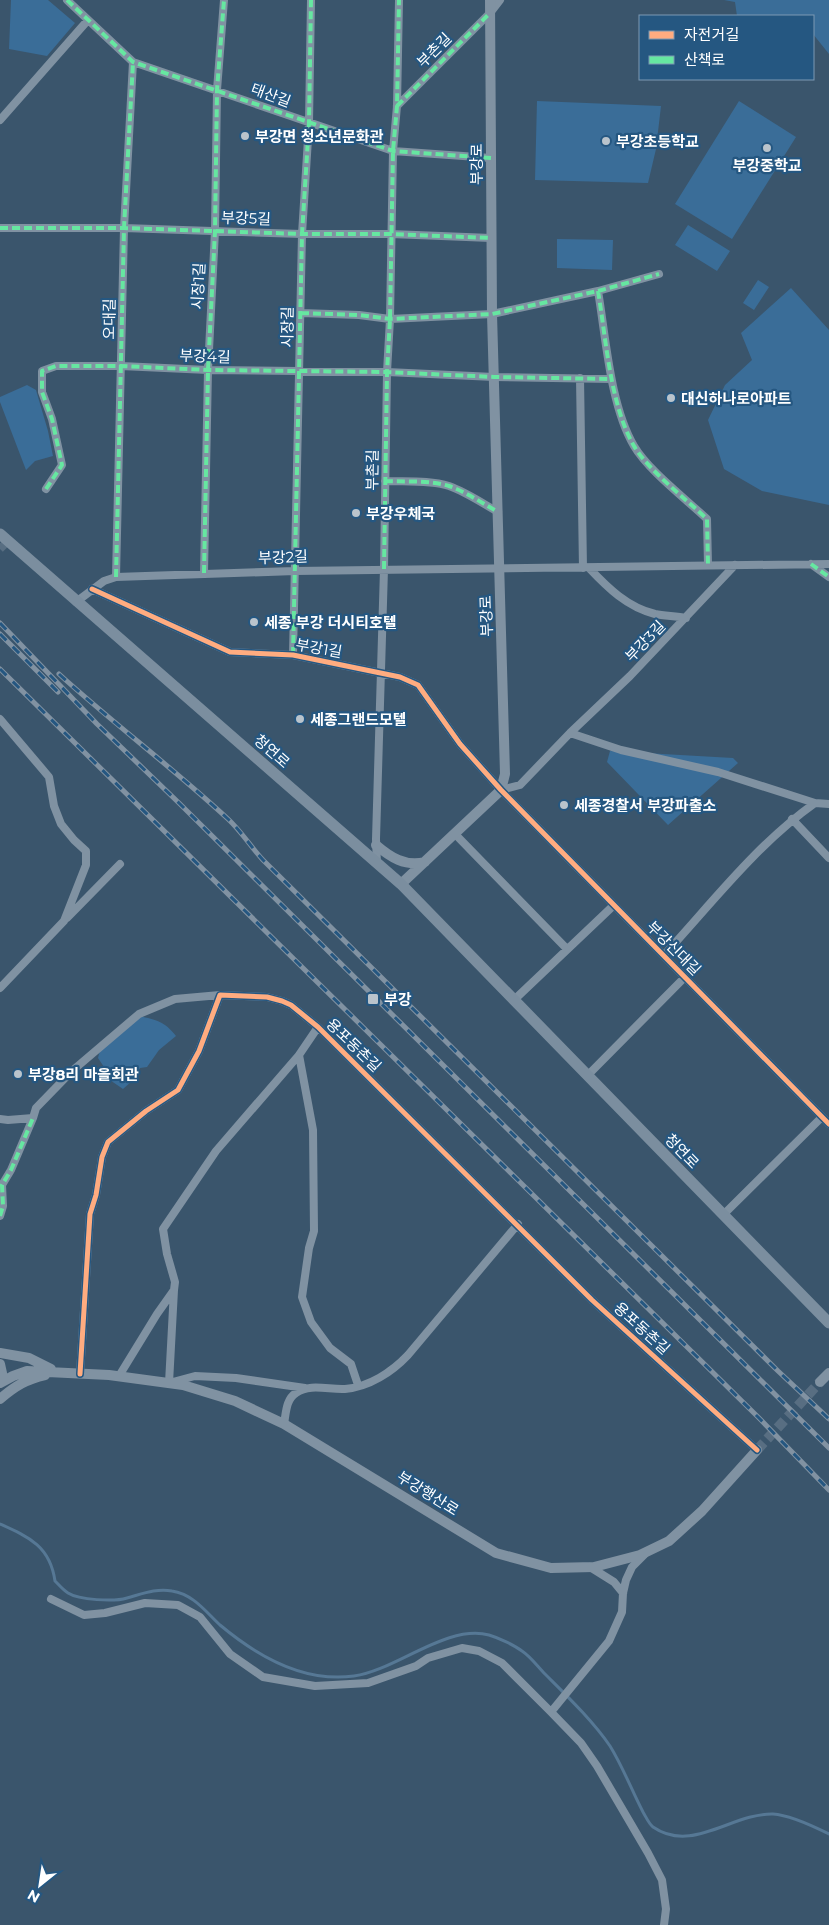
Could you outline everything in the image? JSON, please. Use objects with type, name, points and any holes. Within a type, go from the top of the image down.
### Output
[{"type":"main road","name":"청연로","points":[[0,534],[401,884],[829,1323]]},
{"type":"street","name":"태산길","points":[[67,0],[133,62],[393,151],[491,158]]},
{"type":"street","name":"시장1길","points":[[204,574],[208,370],[215,231],[217,90],[224,0]]},
{"type":"street","name":"시장길","points":[[293,654],[302,234],[308,123],[311,0]]},
{"type":"street","name":"부촌길","points":[[377,864],[380,673],[384,569],[386,372],[390,319],[393,151],[397,106],[399,0]]},
{"type":"street","name":"부강로","points":[[490,0],[492,314],[505,774],[501,790]]},
{"type":"street","points":[[490,13],[500,0]]},
{"type":"street","name":"부촌길","points":[[397,106],[490,13]]},
{"type":"street","points":[[0,120],[88,20]]},
{"type":"street","name":"오대길","points":[[116,577],[124,228],[133,62]]},
{"type":"street","name":"부강5길","points":[[0,228],[124,228],[491,238]]},
{"type":"street","points":[[300,313],[358,315],[390,319],[492,314],[659,274]]},
{"type":"street","points":[[598,290],[611,379],[623,425],[634,447],[644,460],[707,519],[708,565]]},
{"type":"street","name":"부강4길","points":[[46,489],[62,465],[52,419],[42,392],[42,370],[56,366],[386,372],[494,378]]},
{"type":"street","points":[[494,378],[611,379]]},
{"type":"street","points":[[580,378],[586,568],[615,595],[634,606],[655,614],[686,618]]},
{"type":"street","points":[[385,481],[428,482],[447,486],[466,494],[498,512]]},
{"type":"street","points":[[811,564],[829,577]]},
{"type":"street","points":[[499,568],[829,564]]},
{"type":"street","name":"부강3길","points":[[570,733],[630,676],[736,565]]},
{"type":"street","name":"부강2길","points":[[76,602],[104,581],[116,577],[295,571],[499,568]]},
{"type":"street","name":"부강1길","points":[[92,589],[230,652],[293,654],[400,677],[418,685],[460,744],[501,790]]},
{"type":"street","points":[[0,719],[49,777],[54,806],[62,824],[74,840],[86,851],[86,865],[64,921]]},
{"type":"street","points":[[401,884],[501,790],[520,785],[570,733],[621,750],[718,772],[815,803],[829,804]]},
{"type":"street","name":"부강신대길","points":[[501,790],[829,1124]]},
{"type":"street","name":"부강신대길","points":[[664,955],[792,819],[815,803]]},
{"type":"street","points":[[792,819],[829,858]]},
{"type":"street","points":[[455,834],[567,949]]},
{"type":"street","points":[[376,845],[390,857],[401,861],[415,864],[426,862]]},
{"type":"street","points":[[0,988],[120,864]]},
{"type":"street","points":[[514,1000],[613,906]]},
{"type":"street","name":"부강신대길","points":[[587,1076],[685,977]]},
{"type":"street","points":[[80,1374],[81,1341],[89,1260],[90,1214],[96,1196],[102,1157],[108,1142],[146,1111],[178,1090],[199,1051],[220,995]]},
{"type":"street","name":"용포동촌길","points":[[0,1216],[3,1206],[1,1184],[11,1170],[36,1108],[72,1071],[139,1014],[175,999],[220,995],[267,997],[282,1001],[318,1027],[518,1224],[592,1300],[757,1450]]},
{"type":"street","name":"용포동촌길","points":[[169,1383],[175,1282],[167,1254],[163,1229],[216,1151],[299,1055],[318,1027]]},
{"type":"street","points":[[299,1055],[313,1130],[314,1231],[309,1248],[302,1297],[311,1322],[318,1333],[330,1348],[351,1364],[358,1385]]},
{"type":"street","points":[[723,1215],[822,1117]]},
{"type":"street","points":[[0,1119],[33,1118]]},
{"type":"street","points":[[169,1383],[195,1376],[236,1378],[305,1388],[346,1389],[369,1382],[394,1370],[518,1224]]},
{"type":"street","points":[[119,1376],[174,1290]]},
{"type":"street","points":[[0,1352],[29,1358],[56,1371]]},
{"type":"street","points":[[0,1359],[56,1371]]},
{"type":"street","points":[[0,1364],[2,1373],[0,1383]]},
{"type":"street","points":[[0,1383],[28,1370],[56,1371]]},
{"type":"street","points":[[0,1399],[15,1386],[30,1378],[56,1371]]},
{"type":"street","name":"부강행산로","points":[[56,1371],[119,1376],[184,1385],[235,1401],[284,1424],[496,1553],[551,1568],[590,1567],[646,1552],[668,1541],[702,1511],[757,1450]]},
{"type":"street","points":[[820,1382],[829,1373]]},
{"type":"street","points":[[284,1424],[289,1399],[295,1393],[305,1388]]},
{"type":"street","points":[[553,1710],[609,1641],[622,1612],[623,1593],[632,1567],[646,1552]]},
{"type":"street","points":[[590,1567],[614,1582],[623,1593]]},
{"type":"street","points":[[51,1599],[84,1614],[105,1613],[145,1603],[178,1605],[200,1617],[230,1654],[264,1677],[315,1686],[368,1683],[416,1666],[428,1658],[462,1648],[479,1651],[502,1663],[553,1710],[587,1751],[662,1880],[666,1908],[664,1925]]},
{"type":"shaded area","points":[[11,0],[48,0],[75,23],[47,56],[9,49]]},
{"type":"shaded area","points":[[724,0],[829,0],[829,54],[814,35],[814,15],[737,15],[735,2]]},
{"type":"shaded area","points":[[537,101],[661,106],[656,149],[648,183],[535,180]]},
{"type":"shaded area","points":[[739,101],[796,137],[732,239],[675,204]]},
{"type":"shaded area","points":[[688,225],[730,251],[717,271],[675,245]]},
{"type":"shaded area","points":[[557,239],[613,240],[612,270],[557,268]]},
{"type":"shaded area","points":[[758,280],[769,287],[754,310],[743,303]]},
{"type":"shaded area","points":[[791,288],[829,330],[829,505],[762,491],[724,469],[708,420],[725,385],[752,360],[741,333]]},
{"type":"shaded area","points":[[27,385],[36,390],[53,456],[35,461],[26,470],[0,402],[0,397]]},
{"type":"shaded area","points":[[610,751],[733,758],[738,763],[668,825],[607,762]]},
{"type":"shaded area","points":[[139,1016],[160,1022],[168,1027],[176,1036],[159,1050],[147,1067],[140,1068],[132,1081],[123,1089],[104,1076],[104,1067],[98,1058],[100,1050]]},
{"type":"waterway","points":[[0,1524],[20,1533],[43,1551],[48,1559],[55,1581],[68,1593],[88,1599],[106,1600],[121,1599],[160,1590],[180,1593],[193,1600],[220,1625],[265,1657],[299,1671],[335,1677],[354,1676],[387,1666],[422,1649],[456,1636],[473,1633],[493,1636],[515,1646],[528,1656],[595,1727],[615,1754],[643,1812],[653,1827],[668,1834],[682,1836],[712,1830],[758,1815],[773,1814],[809,1824],[829,1834]]},
{"type":"tunnel","points":[[0,549],[8,541]]},
{"type":"tunnel","points":[[757,1450],[820,1382]]},
{"type":"railway","points":[[0,623],[97,724],[829,1448]]},
{"type":"railway","points":[[0,634],[58,692]]},
{"type":"railway","points":[[0,669],[759,1418],[829,1490]]},
{"type":"railway","points":[[59,674],[228,819],[263,860],[778,1371],[829,1419]]},
{"type":"marked path","points":[[67,0],[133,62],[393,151],[491,158]]},
{"type":"marked path","points":[[204,573],[208,370],[215,231],[217,90],[224,0]]},
{"type":"marked path","points":[[293,655],[302,234],[309,123],[311,0]]},
{"type":"marked path","points":[[384,569],[387,372],[399,0]]},
{"type":"marked path","points":[[397,106],[490,13]]},
{"type":"marked path","points":[[116,577],[124,228],[133,62]]},
{"type":"marked path","points":[[0,228],[124,228],[491,238]]},
{"type":"marked path","points":[[301,313],[359,315],[390,319],[492,314],[598,291],[659,274]]},
{"type":"marked path","points":[[598,291],[614,391],[626,429],[634,446],[648,465],[707,519],[708,565]]},
{"type":"marked path","points":[[46,489],[62,465],[52,419],[42,392],[42,371],[56,366],[387,372],[494,377],[611,379]]},
{"type":"marked path","points":[[385,481],[425,482],[449,486],[468,494],[498,512]]},
{"type":"marked path","points":[[811,564],[829,577]]},
{"type":"marked path","points":[[0,1216],[3,1206],[2,1185],[11,1170],[33,1118]]},
{"type":"cycle path","points":[[92,589],[230,652],[293,655],[400,677],[418,685],[460,744],[501,790],[829,1124]]},
{"type":"cycle path","points":[[80,1374],[90,1214],[96,1195],[102,1157],[108,1142],[146,1111],[178,1090],[199,1051],[220,995],[267,997],[291,1005],[318,1027],[592,1300],[757,1450]]},
{"type":"place","name":"부강면 청소년문화관","points":[[245,136]]},
{"type":"place","name":"부강초등학교","points":[[606,141]]},
{"type":"place","name":"부강중학교","points":[[767,148]]},
{"type":"place","name":"대신하나로아파트","points":[[671,398]]},
{"type":"place","name":"부강우체국","points":[[356,513]]},
{"type":"place","name":"세종 부강 더시티호텔","points":[[254,622]]},
{"type":"place","name":"세종그랜드모텔","points":[[300,719]]},
{"type":"place","name":"세종경찰서 부강파출소","points":[[564,805]]},
{"type":"place","name":"부강","points":[[373,999]]},
{"type":"place","name":"부강8리 마을회관","points":[[18,1074]]}]
